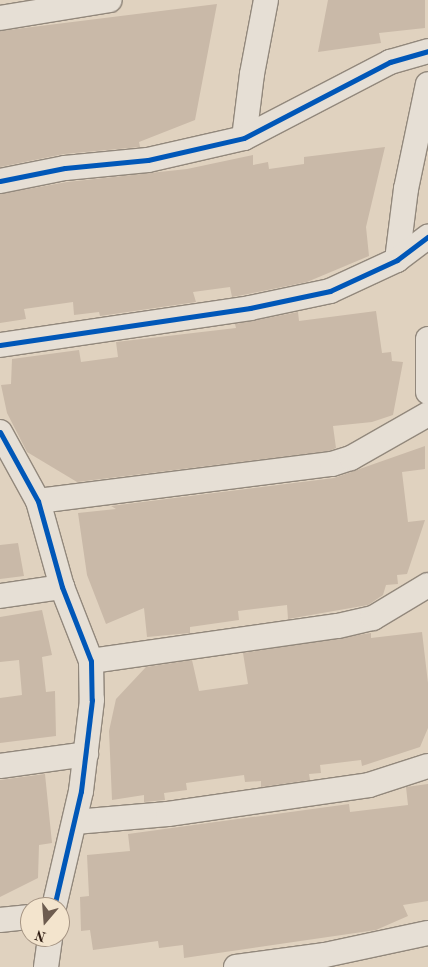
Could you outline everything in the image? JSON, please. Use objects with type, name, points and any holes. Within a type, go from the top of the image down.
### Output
[{"type":"street","points":[[0,18],[110,0]]},
{"type":"street","points":[[244,138],[252,74],[266,0]]},
{"type":"street","points":[[0,181],[64,168],[148,160],[244,138],[390,62],[428,51]]},
{"type":"street","points":[[396,260],[406,189],[428,84]]},
{"type":"street","points":[[0,345],[288,302],[330,292],[396,260],[428,237]]},
{"type":"street","points":[[428,339],[428,392]]},
{"type":"street","points":[[38,501],[332,464],[350,458],[428,414]]},
{"type":"street","points":[[0,432],[38,501],[62,587],[91,661],[92,700],[86,754],[74,822],[56,897]]},
{"type":"street","points":[[91,661],[338,626],[373,618],[428,585]]},
{"type":"street","points":[[0,596],[62,587]]},
{"type":"street","points":[[0,766],[86,754]]},
{"type":"street","points":[[74,822],[168,814],[369,785],[428,766]]},
{"type":"street","points":[[0,920],[20,918]]},
{"type":"street","points":[[236,967],[325,955],[428,933]]},
{"type":"street","points":[[46,967],[49,947]]},
{"type":"building","points":[[328,0],[425,0],[425,28],[379,33],[381,43],[318,52]]},
{"type":"building","points":[[217,4],[195,120],[139,142],[140,147],[64,154],[0,167],[0,31]]},
{"type":"building","points":[[385,147],[366,227],[369,256],[307,282],[232,297],[230,287],[193,292],[196,302],[100,316],[99,312],[74,315],[73,302],[24,309],[26,319],[0,323],[0,194],[67,182],[187,169],[253,155],[253,165],[268,162],[269,169],[304,164],[304,157]]},
{"type":"building","points":[[376,311],[382,353],[391,352],[392,361],[403,362],[393,415],[372,422],[333,426],[336,448],[329,451],[77,482],[27,452],[7,413],[1,385],[11,384],[12,359],[79,350],[81,362],[118,357],[116,342],[236,328],[235,324],[298,312],[299,321]]},
{"type":"building","points":[[425,446],[425,469],[402,472],[408,522],[425,520],[407,574],[397,575],[398,584],[386,585],[383,595],[368,605],[288,619],[287,605],[238,611],[239,620],[190,627],[190,633],[147,637],[144,608],[106,624],[87,575],[78,513],[116,509],[111,506],[334,478]]},
{"type":"building","points":[[18,543],[24,576],[0,579],[0,545]]},
{"type":"building","points":[[42,610],[52,655],[42,657],[46,692],[55,691],[56,736],[0,743],[0,698],[22,695],[19,660],[0,662],[0,617]]},
{"type":"building","points":[[422,632],[428,683],[428,728],[420,747],[362,766],[361,760],[320,765],[321,773],[309,774],[310,780],[261,787],[261,781],[245,782],[244,775],[186,783],[187,790],[164,793],[165,800],[144,802],[144,795],[112,800],[109,731],[116,699],[146,667],[192,660],[199,691],[248,684],[243,653],[371,633],[371,638]]},
{"type":"building","points":[[45,774],[52,843],[39,845],[38,878],[0,897],[0,780]]},
{"type":"building","points":[[428,784],[428,901],[403,905],[408,916],[376,930],[184,958],[183,945],[159,948],[158,941],[93,950],[90,930],[81,931],[80,897],[89,896],[87,855],[130,851],[128,834],[349,804],[350,812],[408,805],[406,787]]},
{"type":"cycle path","points":[[0,181],[65,168],[148,160],[244,138],[390,62],[428,51]]},
{"type":"cycle path","points":[[0,345],[250,308],[330,291],[397,260],[428,237]]},
{"type":"cycle path","points":[[0,432],[38,501],[62,587],[91,661],[92,700],[81,791],[56,897]]}]
